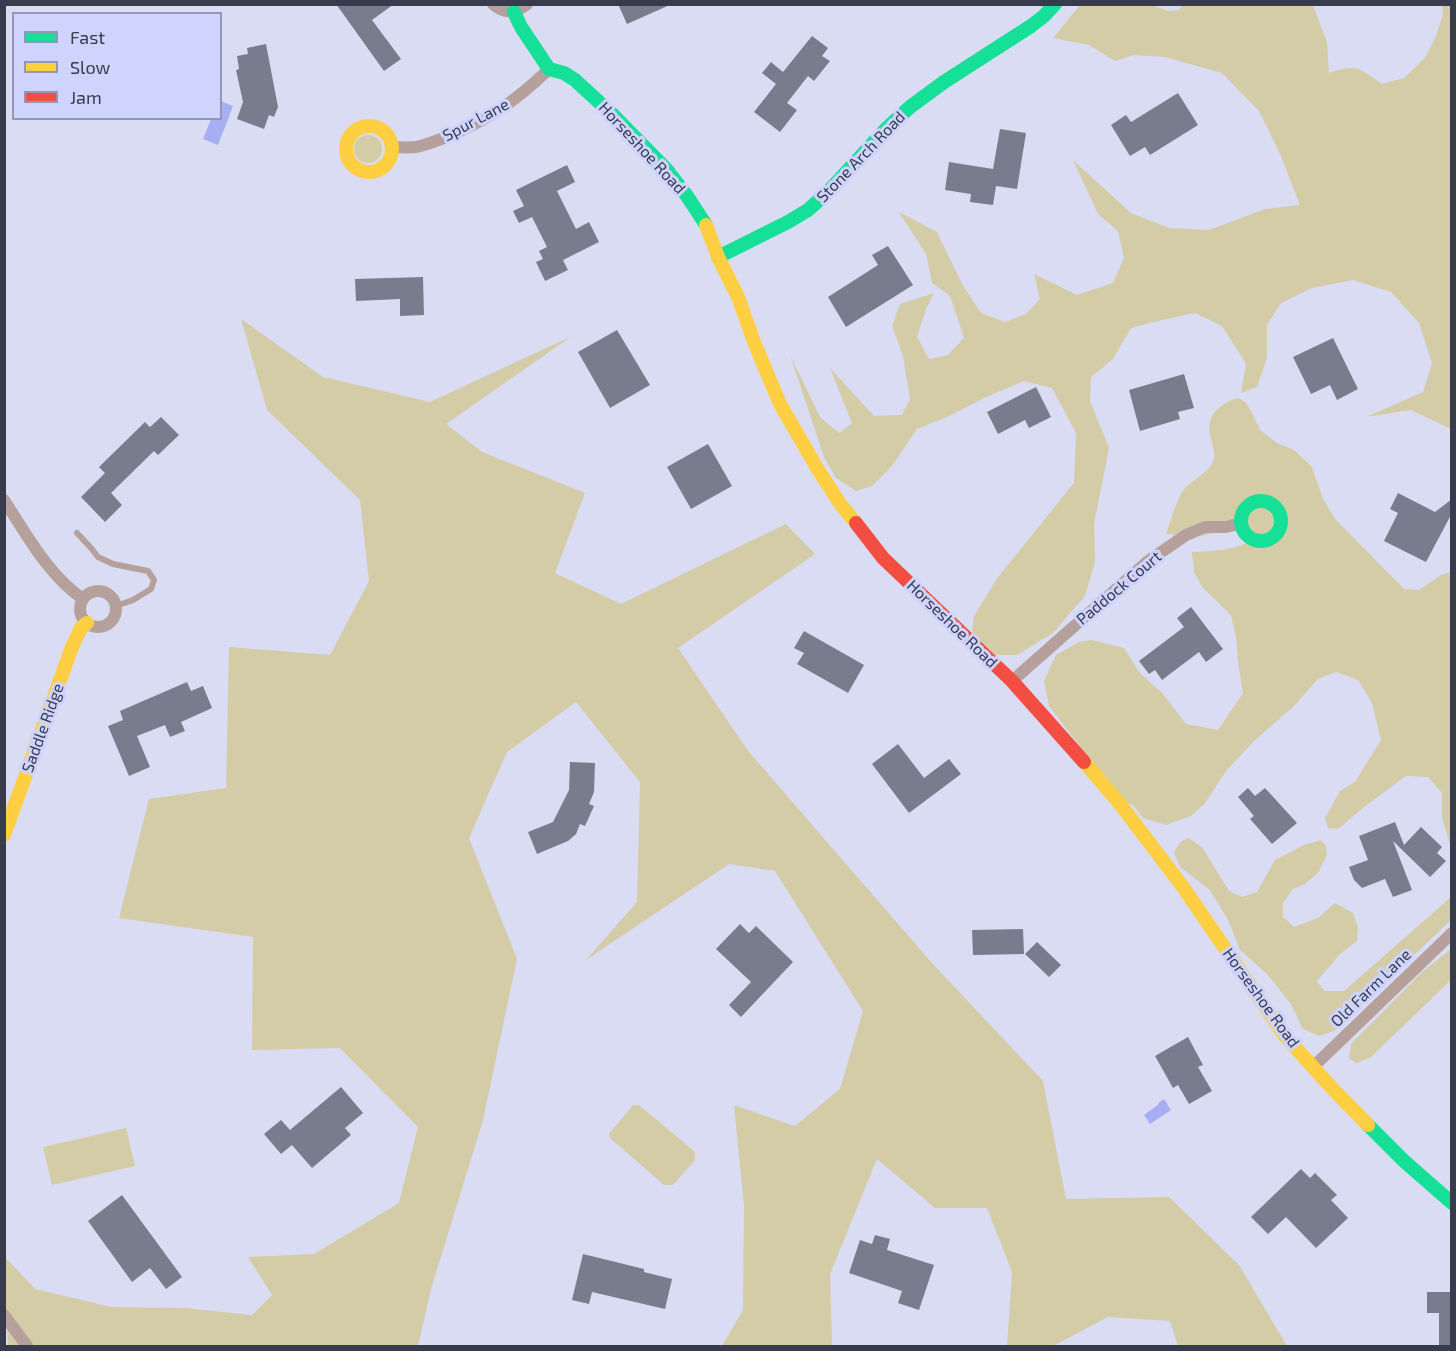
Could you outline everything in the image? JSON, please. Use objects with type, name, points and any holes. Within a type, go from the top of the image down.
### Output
[{"type":"street","points":[[493,4],[506,12],[514,12],[527,4]]},
{"type":"street","name":"Stone Arch Road","points":[[718,257],[794,220],[813,206],[847,173],[878,137],[909,108],[1027,28],[1055,4]]},
{"type":"street","points":[[514,12],[521,27],[549,69]]},
{"type":"street","name":"Horseshoe Road","points":[[549,69],[564,73],[575,80],[613,114],[668,170],[687,196],[706,225],[718,257],[738,297],[780,404],[817,468],[883,558],[1012,681],[1058,731],[1120,804],[1183,887],[1285,1036],[1404,1161],[1452,1203]]},
{"type":"street","name":"Spur Lane","points":[[392,147],[425,145],[470,127],[512,102],[549,69]]},
{"type":"street","points":[[4,500],[48,567],[83,599]]},
{"type":"street","name":"Paddock Court","points":[[1012,681],[1147,562],[1186,535],[1205,527],[1226,527],[1241,523]]},
{"type":"street","points":[[95,591],[108,594],[114,599],[116,606],[113,619],[102,627],[95,627],[87,623],[80,613],[83,599],[95,591]]},
{"type":"street","name":"Saddle Ridge","points":[[4,835],[72,647],[81,628],[87,623]]},
{"type":"street","name":"Old Farm Lane","points":[[1313,1067],[1452,933]]},
{"type":"street","points":[[4,1315],[27,1347]]},
{"type":"lane","points":[[76,533],[98,557],[113,564],[148,571],[154,580],[151,589],[133,600],[116,606]]},
{"type":"shaded area","points":[[1183,4],[1313,5],[1327,42],[1329,73],[1357,69],[1382,84],[1404,78],[1425,58],[1436,36],[1443,14],[1442,5],[1451,5],[1451,429],[1411,410],[1366,417],[1423,392],[1432,363],[1419,323],[1391,292],[1353,280],[1312,288],[1281,303],[1267,325],[1267,358],[1257,387],[1241,393],[1246,364],[1222,326],[1195,313],[1131,328],[1113,359],[1091,377],[1090,401],[1109,448],[1094,524],[1095,562],[1085,596],[1053,633],[1017,655],[992,655],[972,633],[974,616],[998,577],[1074,483],[1076,433],[1052,388],[1024,381],[917,429],[892,466],[872,486],[856,491],[836,478],[824,457],[790,355],[820,417],[839,433],[852,423],[830,368],[874,416],[902,415],[910,399],[903,356],[892,326],[900,304],[934,293],[917,337],[929,359],[948,355],[964,338],[950,296],[932,283],[926,254],[899,212],[937,232],[962,284],[981,313],[1005,322],[1026,314],[1040,299],[1034,274],[1077,295],[1113,283],[1124,258],[1118,231],[1098,214],[1073,160],[1131,213],[1169,228],[1209,230],[1265,209],[1300,205],[1280,154],[1259,111],[1222,73],[1165,57],[1134,55],[1115,61],[1089,45],[1053,38],[1080,5],[1154,6],[1169,11],[1179,10]]},
{"type":"shaded area","points":[[368,135],[378,139],[382,149],[378,159],[368,163],[358,159],[354,149],[358,139]]},
{"type":"shaded area","points":[[241,319],[323,377],[430,402],[572,336],[446,424],[482,452],[585,493],[555,573],[621,604],[786,524],[815,554],[678,648],[749,752],[931,962],[1043,1081],[1066,1199],[1169,1197],[1239,1265],[1287,1346],[1178,1346],[1170,1321],[1108,1317],[1053,1346],[1007,1346],[1012,1272],[987,1208],[935,1208],[877,1159],[830,1274],[832,1346],[722,1346],[743,1310],[744,1206],[734,1105],[795,1126],[840,1089],[863,1011],[775,871],[729,864],[586,960],[637,902],[640,782],[576,702],[507,752],[469,838],[517,959],[483,1120],[431,1289],[418,1346],[8,1346],[4,1256],[35,1289],[111,1307],[185,1308],[252,1315],[272,1295],[248,1257],[314,1254],[399,1203],[418,1127],[340,1048],[252,1050],[253,937],[119,918],[149,799],[226,788],[229,647],[330,655],[369,581],[360,500],[267,410]]},
{"type":"shaded area","points":[[1238,398],[1245,402],[1260,430],[1277,443],[1294,450],[1312,467],[1323,499],[1335,519],[1404,589],[1419,590],[1441,575],[1451,572],[1451,847],[1442,818],[1442,793],[1428,777],[1406,776],[1338,829],[1328,828],[1325,818],[1340,791],[1355,782],[1381,740],[1372,703],[1358,680],[1336,672],[1318,679],[1293,707],[1254,741],[1226,771],[1205,803],[1191,816],[1166,825],[1143,818],[1133,805],[1121,800],[1049,706],[1044,681],[1056,655],[1079,642],[1092,640],[1124,648],[1139,672],[1163,694],[1186,724],[1218,730],[1243,693],[1231,615],[1203,588],[1194,572],[1192,552],[1231,548],[1253,539],[1239,531],[1195,537],[1166,534],[1183,491],[1213,462],[1214,451],[1210,421],[1216,411],[1226,403]]},
{"type":"shaded area","points":[[1188,838],[1202,847],[1229,891],[1242,897],[1257,892],[1275,860],[1304,845],[1321,840],[1326,846],[1327,855],[1318,873],[1305,884],[1293,889],[1283,903],[1283,917],[1294,927],[1318,918],[1335,903],[1353,913],[1358,928],[1357,941],[1340,954],[1317,981],[1324,991],[1344,991],[1451,897],[1451,920],[1334,1031],[1319,1036],[1303,1029],[1291,1004],[1268,975],[1240,950],[1228,920],[1210,890],[1180,867],[1174,852],[1180,842]]},
{"type":"shaded area","points":[[1451,949],[1451,980],[1370,1058],[1356,1063],[1349,1058],[1351,1044],[1421,973]]},
{"type":"shaded area","points":[[633,1105],[639,1105],[695,1152],[695,1160],[673,1185],[664,1185],[610,1138],[609,1134]]},
{"type":"shaded area","points":[[126,1128],[135,1166],[52,1185],[43,1147]]},
{"type":"water","points":[[222,101],[233,106],[218,145],[203,139],[211,120],[222,120]]},
{"type":"water","points":[[1164,1099],[1171,1110],[1150,1124],[1144,1115]]},
{"type":"building","points":[[336,4],[394,4],[372,20],[401,59],[384,71]]},
{"type":"building","points":[[618,4],[672,4],[627,24]]},
{"type":"building","points":[[812,36],[828,48],[822,56],[830,61],[814,81],[808,76],[787,103],[797,110],[780,132],[754,112],[776,84],[762,73],[771,62],[783,72]]},
{"type":"building","points":[[266,44],[278,107],[274,117],[269,115],[264,129],[237,119],[243,102],[236,70],[239,69],[237,56],[248,54],[247,48]]},
{"type":"building","points":[[1178,93],[1198,125],[1150,155],[1145,147],[1130,156],[1111,125],[1126,115],[1131,122]]},
{"type":"building","points":[[1000,129],[1026,133],[1017,189],[996,186],[993,205],[970,202],[971,194],[945,190],[949,162],[993,169]]},
{"type":"building","points":[[567,165],[575,182],[557,191],[576,229],[589,222],[599,242],[563,260],[568,270],[545,281],[536,262],[543,259],[539,251],[547,247],[532,217],[519,223],[513,211],[524,206],[516,190]]},
{"type":"building","points":[[888,246],[913,285],[846,327],[828,297],[878,265],[872,255]]},
{"type":"building","points":[[423,277],[424,315],[400,316],[400,299],[356,301],[355,279]]},
{"type":"building","points":[[617,330],[650,385],[610,408],[578,352]]},
{"type":"building","points":[[1333,338],[1358,389],[1337,400],[1330,385],[1311,394],[1293,357]]},
{"type":"building","points":[[1184,374],[1194,408],[1178,412],[1180,419],[1140,431],[1129,390]]},
{"type":"building","points":[[1036,387],[1051,417],[1029,428],[1025,420],[998,434],[987,412]]},
{"type":"building","points":[[161,417],[179,435],[158,455],[154,451],[111,493],[122,505],[105,522],[81,497],[105,473],[99,467],[145,422],[150,427]]},
{"type":"building","points":[[708,444],[732,486],[691,509],[667,467]]},
{"type":"building","points":[[1398,493],[1435,512],[1452,499],[1452,513],[1426,562],[1384,541],[1398,513],[1390,509]]},
{"type":"building","points":[[1191,607],[1223,649],[1206,662],[1199,652],[1162,680],[1155,670],[1149,674],[1139,661],[1184,627],[1177,618]]},
{"type":"building","points":[[804,631],[864,665],[848,693],[797,664],[804,653],[794,648]]},
{"type":"building","points":[[187,682],[191,691],[203,686],[212,708],[181,722],[185,731],[170,737],[165,725],[137,736],[150,767],[129,776],[108,726],[123,720],[120,711]]},
{"type":"building","points":[[898,744],[924,778],[949,759],[961,774],[909,813],[872,764]]},
{"type":"building","points":[[570,762],[595,763],[594,792],[589,804],[594,806],[585,826],[580,824],[576,834],[568,841],[537,854],[528,832],[553,822],[569,790]]},
{"type":"building","points":[[1248,788],[1255,796],[1265,788],[1297,823],[1272,844],[1250,819],[1254,816],[1238,797]]},
{"type":"building","points":[[1395,822],[1404,845],[1421,827],[1442,847],[1437,853],[1446,861],[1430,877],[1393,841],[1412,890],[1393,897],[1385,879],[1362,888],[1354,880],[1349,867],[1368,860],[1359,836]]},
{"type":"building","points":[[740,924],[749,933],[756,926],[793,962],[741,1017],[729,1005],[751,982],[716,949]]},
{"type":"building","points":[[1023,929],[1024,954],[973,955],[972,930]]},
{"type":"building","points":[[1037,942],[1061,965],[1049,977],[1025,954]]},
{"type":"building","points":[[1188,1037],[1203,1065],[1198,1067],[1212,1091],[1189,1104],[1178,1085],[1173,1088],[1155,1056]]},
{"type":"building","points":[[341,1087],[363,1113],[345,1128],[351,1135],[312,1168],[292,1145],[281,1154],[264,1134],[281,1120],[290,1130]]},
{"type":"building","points":[[1301,1169],[1310,1178],[1315,1173],[1337,1195],[1331,1200],[1348,1218],[1316,1248],[1286,1217],[1268,1234],[1251,1217]]},
{"type":"building","points":[[122,1195],[182,1277],[166,1289],[150,1268],[132,1282],[88,1221]]},
{"type":"building","points":[[875,1235],[890,1239],[887,1250],[934,1265],[919,1310],[898,1303],[902,1291],[849,1273],[860,1240],[872,1244]]},
{"type":"building","points":[[583,1254],[644,1269],[644,1272],[672,1279],[665,1309],[592,1292],[589,1304],[572,1300]]},
{"type":"building","points":[[1427,1292],[1452,1292],[1452,1347],[1439,1347],[1439,1313],[1427,1313]]},
{"type":"traffic: fast","points":[[718,257],[808,210],[910,107],[944,82],[1031,26],[1055,4]]},
{"type":"traffic: fast","points":[[514,12],[521,27],[549,69],[564,73],[575,80],[613,115],[667,170],[706,225]]},
{"type":"traffic: fast","points":[[1261,501],[1275,507],[1281,521],[1275,535],[1261,541],[1247,535],[1241,521],[1247,507],[1261,501]]},
{"type":"traffic: fast","points":[[1368,1125],[1404,1161],[1452,1203]]},
{"type":"traffic: slow","points":[[369,126],[378,127],[386,132],[391,140],[392,149],[391,158],[386,166],[378,171],[369,172],[360,171],[352,166],[347,158],[346,149],[347,140],[352,132],[360,127],[369,126]]},
{"type":"traffic: slow","points":[[706,225],[718,257],[738,297],[780,404],[817,468],[841,505],[856,523]]},
{"type":"traffic: slow","points":[[4,835],[72,647],[81,628],[87,623]]},
{"type":"traffic: slow","points":[[1084,762],[1120,804],[1183,887],[1285,1036],[1368,1125]]},
{"type":"traffic: jam","points":[[856,523],[883,558],[1012,681],[1084,762]]}]
